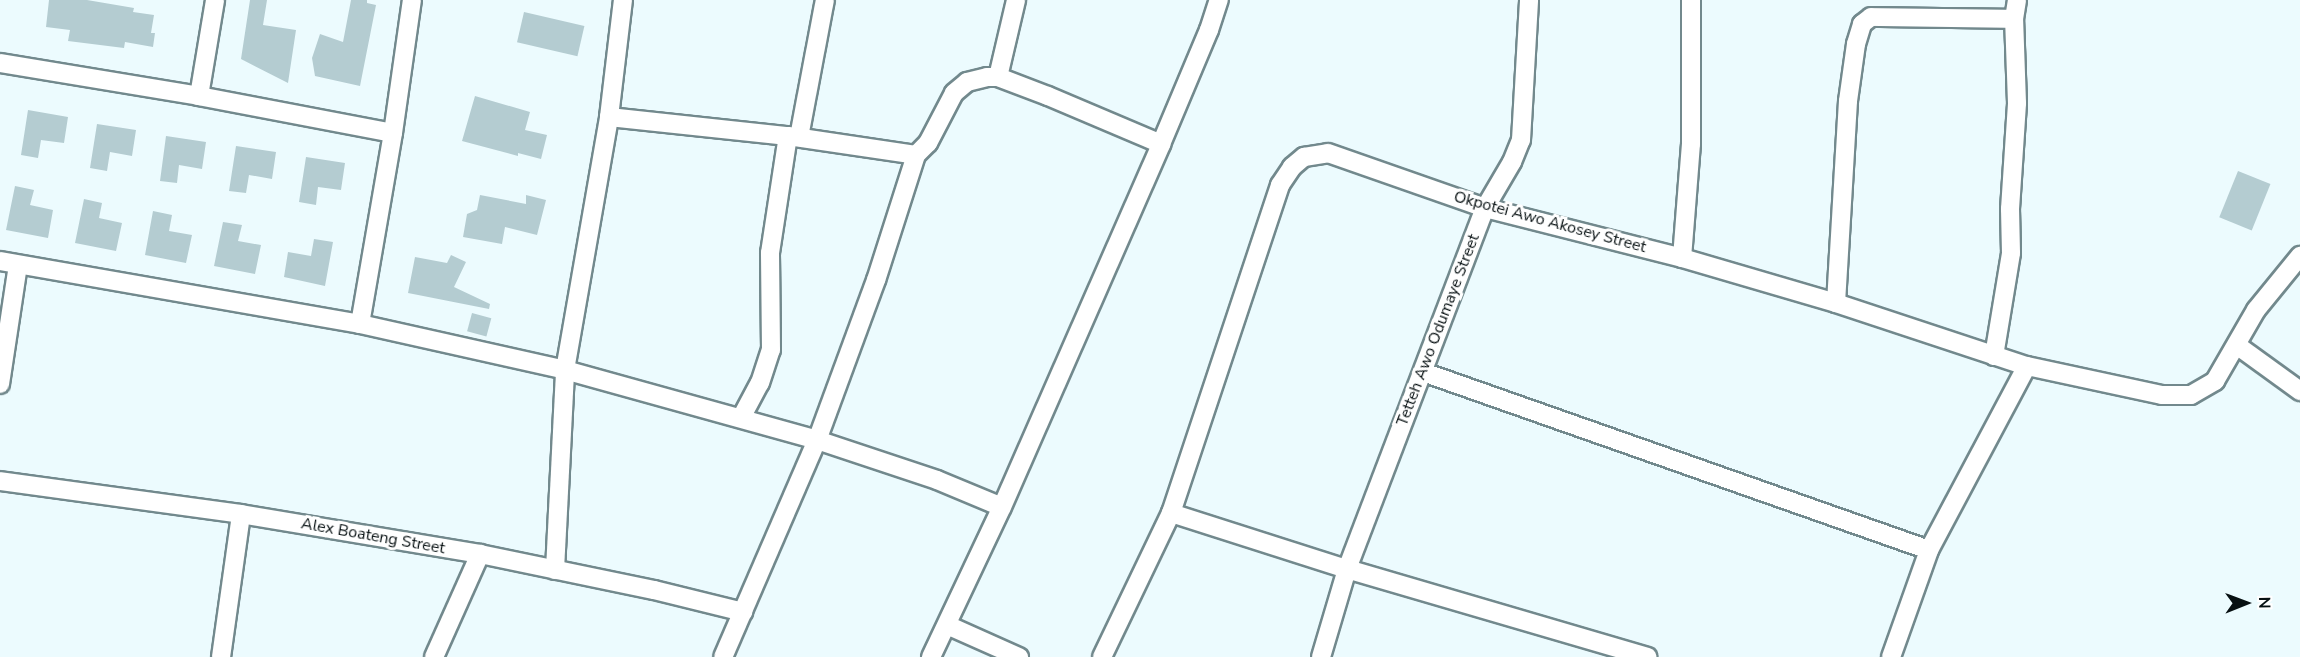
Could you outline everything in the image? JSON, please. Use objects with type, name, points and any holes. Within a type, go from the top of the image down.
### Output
[{"type":"street","points":[[199,96],[215,0]]},
{"type":"street","points":[[360,324],[393,133],[412,0]]},
{"type":"street","points":[[555,570],[565,370],[609,117],[623,0]]},
{"type":"street","points":[[741,418],[760,383],[771,351],[770,253],[825,0]]},
{"type":"street","points":[[998,77],[1016,0]]},
{"type":"street","points":[[931,657],[1002,507],[1161,144],[1209,30],[1219,0]]},
{"type":"street","name":"Tetteh Awo Odumaye Street","points":[[1321,657],[1347,569],[1485,208],[1512,162],[1521,140],[1529,0]]},
{"type":"street","points":[[1682,258],[1691,154],[1691,0]]},
{"type":"street","points":[[1994,356],[2011,253],[2010,209],[2017,103],[2014,19],[2017,0]]},
{"type":"street","points":[[1836,303],[1848,101],[1856,44],[1862,24],[1871,17],[2014,19]]},
{"type":"street","points":[[0,63],[199,96],[393,133]]},
{"type":"street","points":[[723,657],[817,440],[880,269],[916,155],[928,143],[954,93],[976,77],[998,77],[1161,144]]},
{"type":"street","points":[[609,117],[794,136],[916,155]]},
{"type":"street","name":"Okpotei Awo Akosey Street","points":[[1102,657],[1170,513],[1280,185],[1292,167],[1304,157],[1328,153],[1485,208],[1682,258],[1836,303],[1971,350],[2027,366],[2162,395],[2191,395],[2215,381],[2238,346],[2256,310],[2300,255]]},
{"type":"street","points":[[0,384],[9,263],[360,324],[565,370],[817,440],[937,480],[1002,507]]},
{"type":"street","points":[[2238,346],[2300,391]]},
{"type":"street","points":[[1890,657],[1929,550],[2027,366]]},
{"type":"street","points":[[1423,372],[1929,550]]},
{"type":"street","name":"Alex Boateng Street","points":[[0,481],[241,514],[480,554],[654,590],[743,612]]},
{"type":"street","points":[[1170,513],[1347,569],[1647,657]]},
{"type":"street","points":[[221,657],[241,514]]},
{"type":"street","points":[[434,657],[480,554]]},
{"type":"street","points":[[947,626],[1019,657]]},
{"type":"building","points":[[49,0],[87,0],[134,8],[133,12],[154,15],[151,33],[155,33],[153,47],[125,42],[124,48],[68,41],[70,30],[46,27]]},
{"type":"building","points":[[250,0],[267,0],[263,25],[296,30],[288,83],[241,59]]},
{"type":"building","points":[[351,0],[367,0],[367,3],[376,5],[360,86],[315,76],[312,58],[320,34],[343,42]]},
{"type":"building","points":[[524,12],[584,26],[577,56],[517,42]]},
{"type":"building","points":[[475,96],[530,112],[525,130],[547,135],[541,159],[518,153],[518,156],[462,141]]},
{"type":"building","points":[[28,110],[68,117],[64,143],[41,140],[38,158],[21,155]]},
{"type":"building","points":[[97,124],[136,130],[132,156],[110,152],[107,171],[90,168]]},
{"type":"building","points":[[166,136],[206,142],[202,169],[179,165],[177,183],[160,181]]},
{"type":"building","points":[[236,146],[276,152],[272,179],[249,175],[246,193],[229,191]]},
{"type":"building","points":[[306,157],[345,163],[341,190],[318,187],[316,205],[299,202]]},
{"type":"building","points":[[2238,171],[2270,184],[2252,230],[2219,217]]},
{"type":"building","points":[[15,186],[34,190],[30,205],[53,210],[48,238],[6,230]]},
{"type":"building","points":[[480,195],[526,204],[526,195],[546,200],[537,235],[505,227],[502,244],[463,237],[467,214],[477,210]]},
{"type":"building","points":[[84,199],[102,203],[99,218],[122,223],[116,251],[75,243]]},
{"type":"building","points":[[153,211],[172,215],[169,231],[192,235],[186,263],[145,255]]},
{"type":"building","points":[[223,222],[242,225],[238,241],[261,245],[255,274],[214,266]]},
{"type":"building","points":[[314,239],[333,242],[325,286],[284,277],[288,252],[311,256]]},
{"type":"building","points":[[451,255],[466,262],[454,287],[490,304],[489,309],[408,293],[415,257],[447,263]]},
{"type":"building","points":[[472,313],[491,318],[486,337],[467,331]]}]
